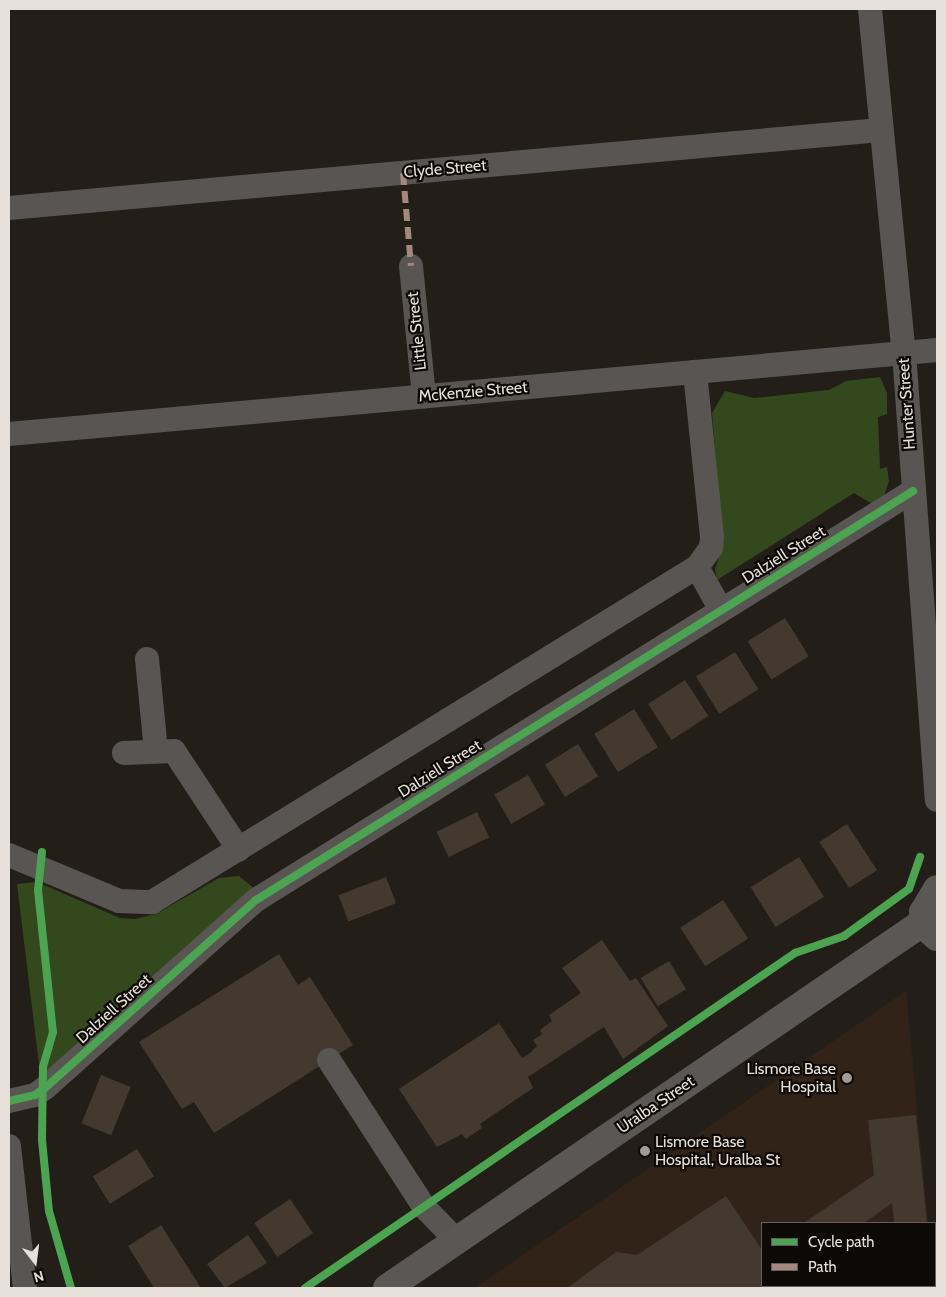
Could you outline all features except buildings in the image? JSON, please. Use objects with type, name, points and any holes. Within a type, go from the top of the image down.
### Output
[{"type":"main road","points":[[931,929],[925,902],[937,889]]},
{"type":"main road","name":"Uralba Street","points":[[387,1288],[931,929]]},
{"type":"street","name":"Hunter Street","points":[[870,9],[904,353],[913,491],[931,619],[937,800]]},
{"type":"street","name":"Clyde Street","points":[[9,208],[881,130]]},
{"type":"street","name":"Little Street","points":[[411,266],[424,396]]},
{"type":"street","name":"McKenzie Street","points":[[9,434],[937,350]]},
{"type":"street","points":[[9,855],[119,901],[141,905],[238,850],[697,567],[711,548],[712,537],[695,372]]},
{"type":"street","name":"Dalziell Street","points":[[9,1101],[35,1095],[45,1088],[256,900],[913,491]]},
{"type":"street","points":[[697,567],[721,610]]},
{"type":"street","points":[[147,659],[156,750]]},
{"type":"street","points":[[124,753],[156,750],[174,752],[180,758],[238,850]]},
{"type":"street","points":[[329,1060],[424,1207],[456,1241]]},
{"type":"street","points":[[9,1146],[19,1276]]},
{"type":"shaded area","name":"Lismore Base Hospital","points":[[906,991],[928,1222],[761,1222],[761,1287],[934,1288],[475,1288]]},
{"type":"green space","points":[[880,377],[887,393],[887,414],[878,417],[880,469],[887,467],[889,481],[884,496],[874,505],[854,493],[717,580],[715,569],[723,546],[712,413],[725,391],[754,398],[829,390],[846,381]]},
{"type":"green space","points":[[239,876],[255,889],[41,1081],[17,884],[37,882],[120,918],[135,919],[156,914],[219,878]]},
{"type":"marked path","points":[[403,173],[411,266]]},
{"type":"cycle path","points":[[9,1101],[35,1095],[45,1088],[256,900],[913,491]]},
{"type":"cycle path","points":[[42,852],[38,890],[53,1032],[43,1067],[42,1140],[49,1211],[71,1288]]},
{"type":"cycle path","points":[[305,1288],[795,953],[844,936],[909,889],[920,857]]},
{"type":"place","name":"Lismore Base Hospital","points":[[847,1078]]},
{"type":"place","name":"Lismore Base Hospital, Uralba St","points":[[645,1151]]}]
